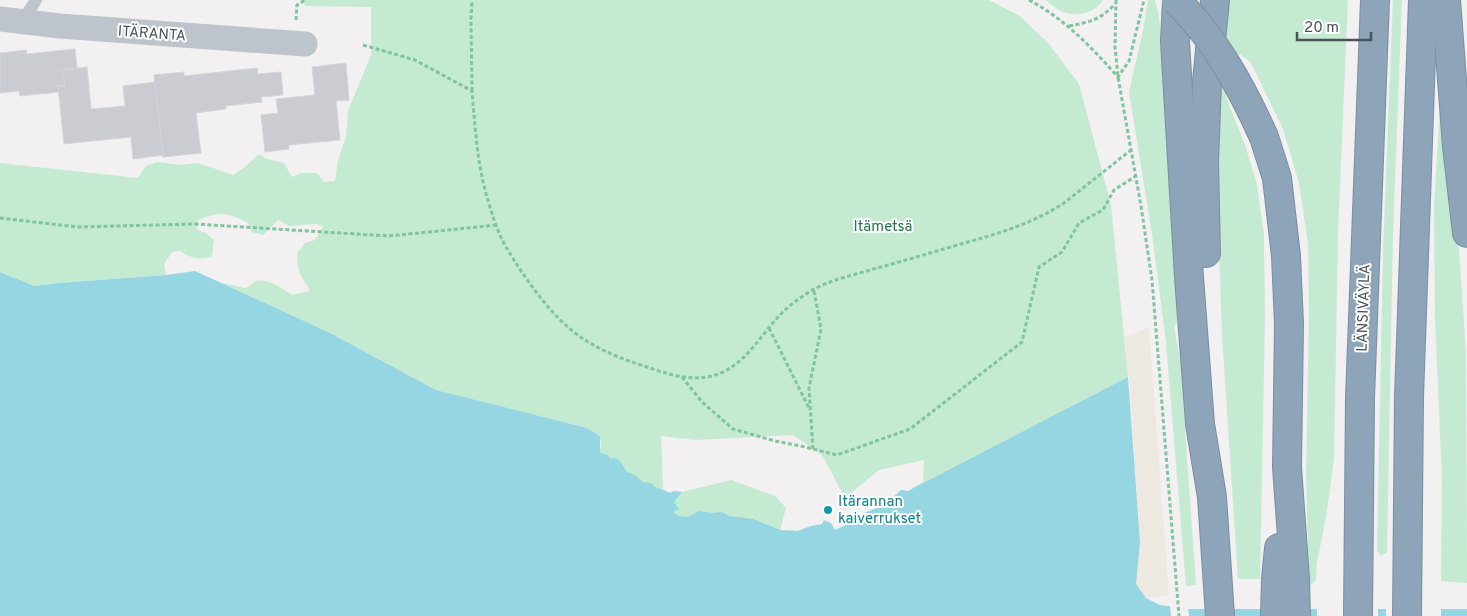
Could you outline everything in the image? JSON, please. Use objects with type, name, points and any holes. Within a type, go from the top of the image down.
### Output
[{"type":"highway","points":[[1176,0],[1193,17],[1221,54],[1245,96],[1264,137],[1277,178],[1286,256],[1289,324],[1286,579],[1296,616]]},
{"type":"highway","points":[[1176,0],[1175,42],[1189,277],[1200,424],[1212,497]]},
{"type":"highway","points":[[1214,0],[1207,81],[1204,163],[1206,296],[1215,424],[1212,497],[1220,616]]},
{"type":"highway","name":"LÄNSIVÄYLÄ","points":[[1358,605],[1360,389],[1375,0]]},
{"type":"highway","points":[[1407,606],[1414,234],[1423,0]]},
{"type":"highway","points":[[1446,0],[1457,146],[1467,233]]},
{"type":"highway","points":[[1275,616],[1286,579]]},
{"type":"street","name":"ITÄRANTA","points":[[11,20],[305,44]]},
{"type":"lane","points":[[11,20],[36,0]]},
{"type":"path","points":[[472,0],[472,91],[478,151],[486,195],[506,249],[546,304],[583,339],[616,358],[660,372],[692,378],[720,374],[732,367],[758,342],[794,302],[830,282],[1020,226],[1064,203],[1131,150]]},
{"type":"path","points":[[1029,0],[1069,26],[1118,77]]},
{"type":"path","points":[[1118,77],[1129,61],[1144,0]]},
{"type":"path","points":[[1069,26],[1091,22],[1104,15],[1116,2]]},
{"type":"path","points":[[1116,2],[1115,47],[1118,77],[1152,280],[1179,616]]},
{"type":"path","points":[[364,45],[415,60],[472,91]]},
{"type":"path","points":[[682,377],[702,402],[732,429],[775,442],[837,455],[910,429],[1022,342],[1039,267],[1062,252],[1079,223],[1104,210],[1114,190],[1136,176]]},
{"type":"path","points":[[0,218],[77,227],[195,224],[389,236],[497,226]]},
{"type":"path","points":[[812,449],[809,388],[821,329],[814,291]]},
{"type":"path","points":[[769,328],[811,411]]},
{"type":"green space","name":"Itämetsä","points":[[303,0],[989,0],[1020,16],[1049,44],[1079,84],[1111,205],[1128,377],[886,504],[901,490],[908,491],[923,482],[924,460],[879,470],[845,498],[822,455],[793,435],[695,440],[661,436],[663,489],[670,493],[674,491],[682,492],[731,480],[775,496],[786,508],[780,530],[798,531],[811,526],[817,587],[595,482],[601,444],[600,436],[587,428],[436,390],[330,333],[221,283],[246,288],[262,280],[276,285],[292,295],[309,291],[299,271],[297,253],[305,243],[315,240],[323,227],[316,224],[289,226],[278,220],[263,235],[252,232],[248,223],[228,215],[217,214],[205,218],[197,221],[197,229],[214,240],[212,256],[199,258],[180,251],[172,252],[164,264],[166,275],[34,286],[0,272],[0,163],[138,178],[146,166],[157,162],[181,165],[198,163],[233,175],[259,154],[267,159],[284,163],[292,177],[301,173],[317,173],[324,182],[335,181],[338,160],[346,137],[348,111],[371,55],[371,7],[305,6]]},
{"type":"green space","points":[[1045,0],[1103,0],[1090,11],[1073,14],[1061,11]]},
{"type":"green space","points":[[1148,0],[1155,0],[1161,32],[1177,293],[1177,322],[1174,327],[1180,359],[1196,585],[1186,586],[1166,342],[1152,234],[1129,92]]},
{"type":"green space","points":[[1227,0],[1348,0],[1338,231],[1334,459],[1317,563],[1316,580],[1309,587],[1306,473],[1309,313],[1308,244],[1299,183],[1283,129],[1251,63],[1240,54],[1230,58],[1225,77],[1226,97],[1245,145],[1257,184],[1264,235],[1265,318],[1260,579],[1238,579],[1222,335],[1217,182],[1216,111]]},
{"type":"green space","points":[[1393,0],[1402,0],[1393,233],[1387,552],[1381,556],[1377,551],[1383,250]]},
{"type":"green space","points":[[1440,106],[1443,111],[1459,249],[1466,352],[1467,583],[1441,581],[1442,478],[1435,320],[1434,206]]},
{"type":"sand","points":[[1149,328],[1169,595],[1146,598],[1136,584],[1140,542],[1130,388],[1124,337]]},
{"type":"water","points":[[195,271],[330,333],[436,390],[587,428],[600,436],[600,453],[607,455],[611,459],[619,460],[627,472],[635,475],[643,482],[651,483],[655,487],[670,493],[674,491],[682,492],[674,502],[679,509],[673,512],[679,516],[688,517],[699,511],[722,512],[729,516],[753,519],[780,530],[798,531],[822,524],[824,520],[831,523],[835,530],[854,521],[862,514],[886,504],[901,490],[908,491],[1128,377],[1140,542],[1136,584],[1146,598],[1160,605],[1190,609],[1467,609],[1467,616],[0,616],[0,272],[34,286]]},
{"type":"pier","points":[[1170,604],[1188,606],[1189,616],[1171,616]]},
{"type":"pier","points":[[1317,607],[1378,607],[1378,616],[1317,616]]},
{"type":"pier","points":[[1386,607],[1441,607],[1441,616],[1386,616]]},
{"type":"building","points":[[75,49],[77,68],[63,70],[65,86],[58,86],[59,92],[20,96],[19,91],[0,93],[0,53],[26,50],[27,54]]},
{"type":"building","points":[[346,63],[349,100],[336,101],[340,140],[289,145],[289,149],[265,152],[261,115],[278,113],[276,99],[315,95],[312,67]]},
{"type":"building","points":[[87,67],[91,109],[125,106],[123,86],[155,82],[163,155],[133,159],[131,137],[64,144],[58,86],[65,86],[63,70]]},
{"type":"building","points":[[257,68],[258,74],[281,72],[283,95],[261,97],[262,102],[226,106],[226,109],[196,113],[201,153],[163,157],[154,75],[184,72],[184,76]]},
{"type":"place","name":"Itärannan kaiverrukset","points":[[828,510]]}]
